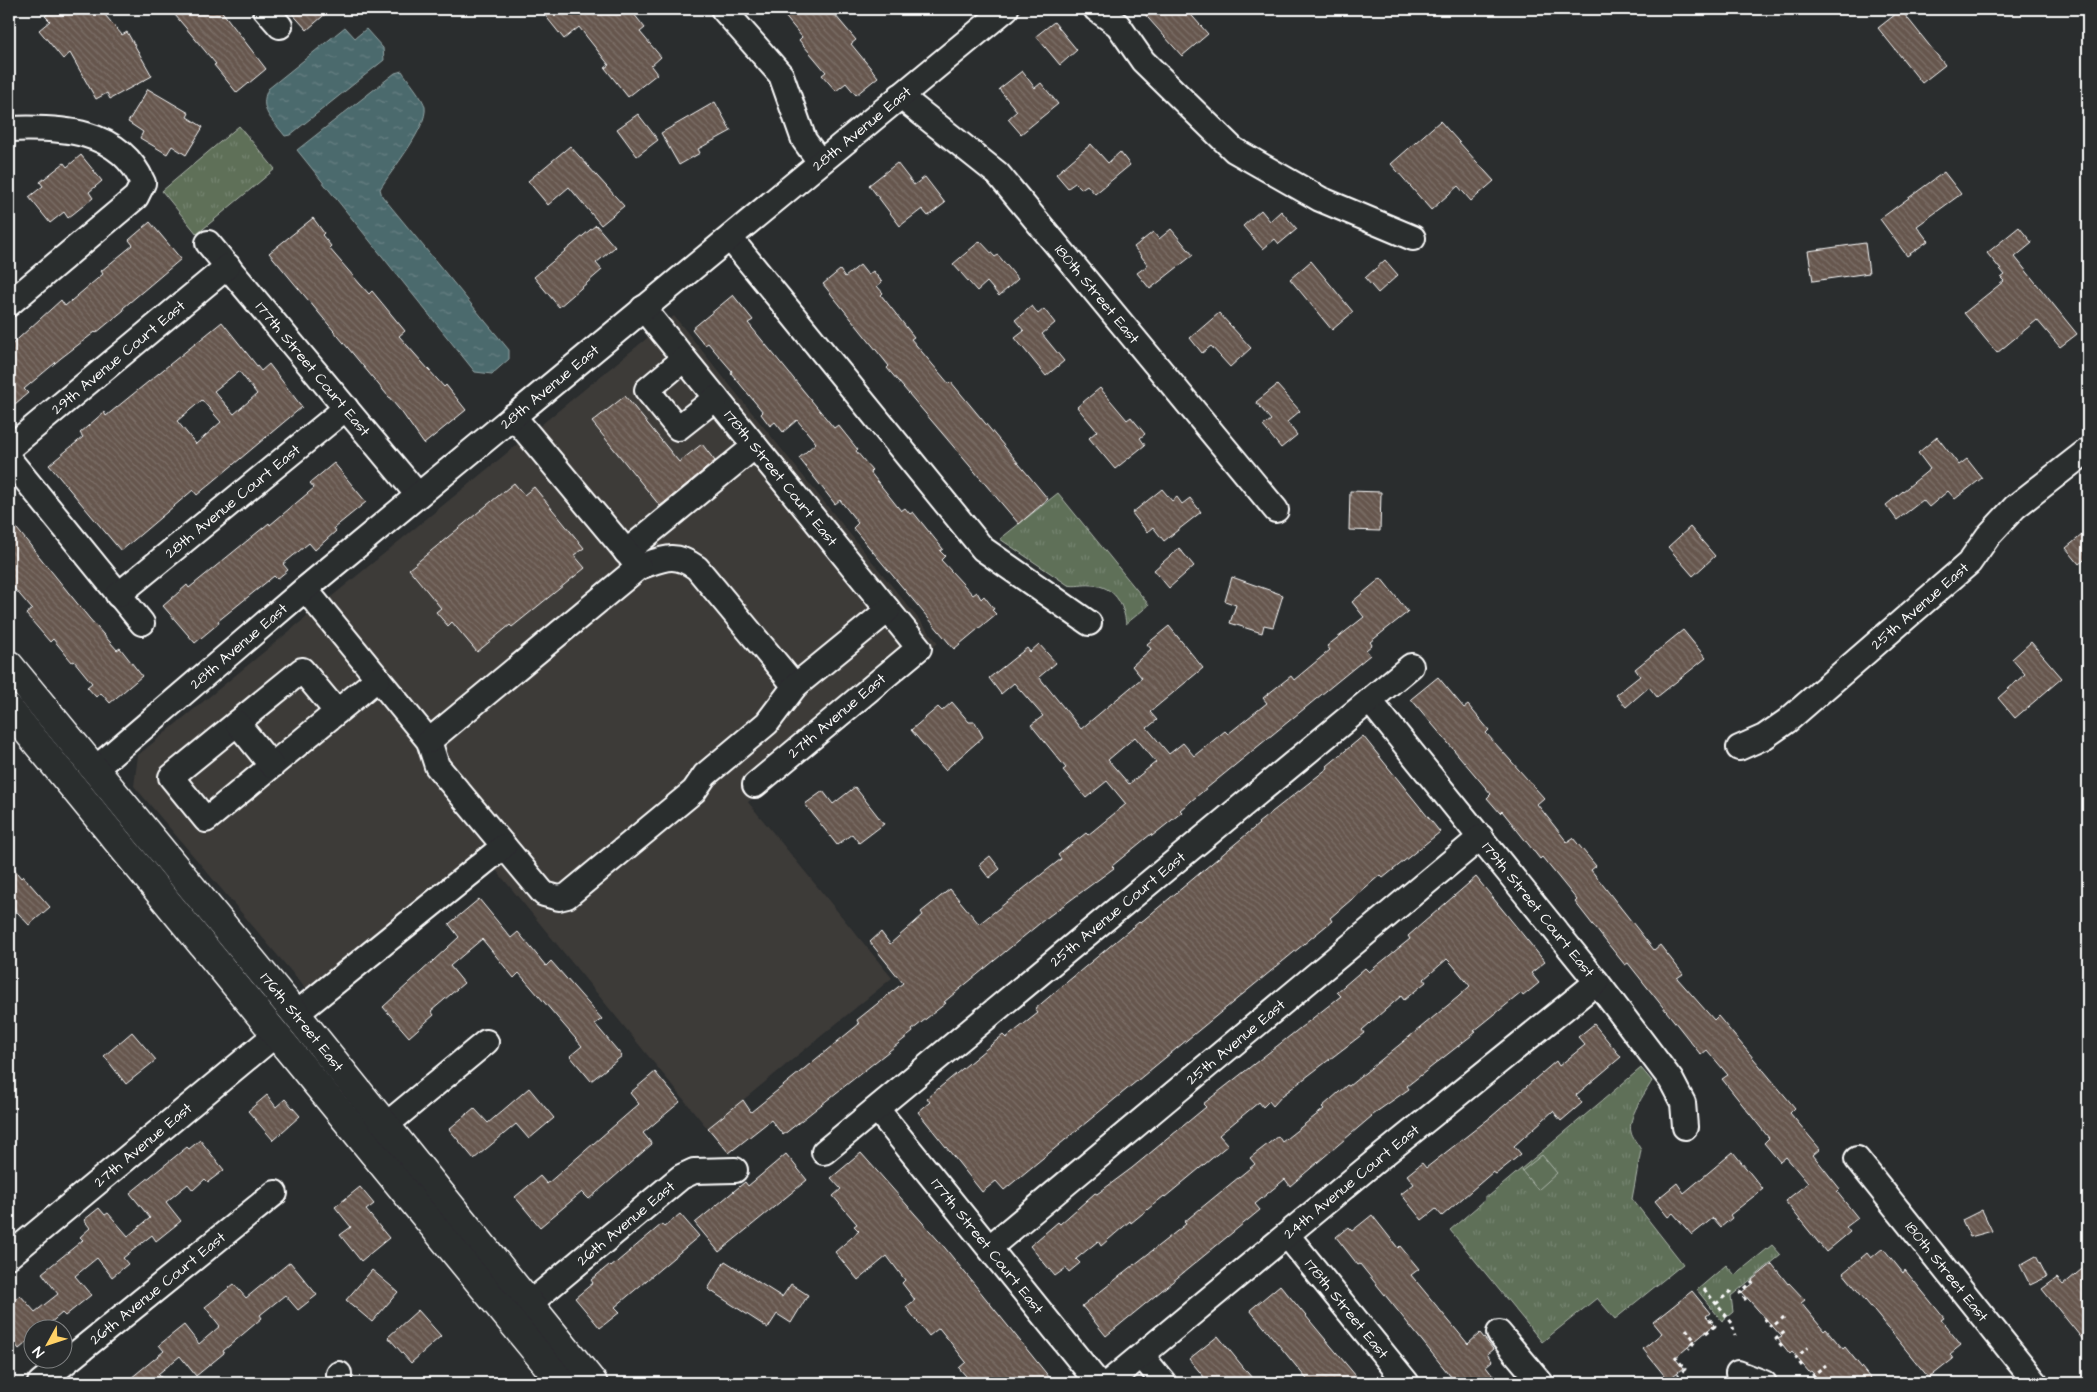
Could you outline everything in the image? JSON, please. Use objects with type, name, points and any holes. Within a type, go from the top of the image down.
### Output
[{"type":"main road","name":"176th Street East","points":[[9,665],[296,1014],[593,1383]]},
{"type":"main road","points":[[9,693],[16,695],[78,769],[95,769]]},
{"type":"main road","name":"176th Street East","points":[[9,709],[562,1383]]},
{"type":"main road","points":[[434,1227],[454,1229],[534,1329],[548,1328]]},
{"type":"street","points":[[722,9],[781,75],[804,140],[820,162]]},
{"type":"street","name":"28th Avenue East","points":[[95,769],[418,494],[1006,9]]},
{"type":"street","points":[[1096,9],[1117,17],[1144,61],[1234,150],[1320,199],[1413,238]]},
{"type":"street","name":"180th Street East","points":[[900,96],[998,174],[1276,510]]},
{"type":"street","points":[[9,129],[42,128],[71,130],[96,137],[118,150],[137,169],[144,183],[136,197],[9,304]]},
{"type":"street","points":[[730,238],[983,549],[1089,623]]},
{"type":"street","name":"177th Street Court East","points":[[208,243],[418,494]]},
{"type":"street","name":"29th Avenue Court East","points":[[9,448],[228,266]]},
{"type":"street","name":"178th Street Court East","points":[[643,308],[919,648]]},
{"type":"street","points":[[684,359],[647,390],[678,428],[716,398]]},
{"type":"street","name":"28th Avenue Court East","points":[[118,594],[346,408]]},
{"type":"street","points":[[513,416],[632,559]]},
{"type":"street","points":[[429,741],[755,446]]},
{"type":"street","name":"25th Avenue East","points":[[1739,748],[1764,736],[1787,721],[1969,563],[1988,536],[2015,507],[2088,450]]},
{"type":"street","points":[[9,460],[142,623]]},
{"type":"street","points":[[632,559],[669,557],[688,561],[698,568],[795,686]]},
{"type":"street","points":[[305,589],[429,741],[437,766],[544,894],[559,898],[567,896],[694,790],[706,775],[772,717],[795,686],[888,610]]},
{"type":"street","name":"27th Avenue East","points":[[755,785],[919,648]]},
{"type":"street","name":"25th Avenue Court East","points":[[824,1152],[1411,666]]},
{"type":"street","points":[[337,712],[302,670],[171,778],[206,820],[272,766],[378,678]]},
{"type":"street","name":"179th Street Court East","points":[[1370,701],[1597,982],[1671,1080],[1683,1103],[1685,1127]]},
{"type":"street","points":[[237,723],[272,766]]},
{"type":"street","name":"25th Avenue East","points":[[990,1247],[1481,837]]},
{"type":"street","points":[[296,1014],[504,846]]},
{"type":"street","name":"24th Avenue Court East","points":[[1108,1383],[1597,982]]},
{"type":"street","name":"27th Avenue East","points":[[9,1256],[276,1034]]},
{"type":"street","points":[[386,1125],[486,1042]]},
{"type":"street","name":"177th Street Court East","points":[[877,1108],[1098,1383]]},
{"type":"street","name":"180th Street East","points":[[1857,1159],[2036,1383]]},
{"type":"street","name":"26th Avenue East","points":[[529,1304],[681,1177],[694,1171],[735,1170]]},
{"type":"street","name":"26th Avenue Court East","points":[[40,1383],[275,1192]]},
{"type":"street","name":"178th Street East","points":[[1287,1235],[1407,1383]]},
{"type":"street","points":[[1499,1333],[1541,1383]]},
{"type":"street","points":[[1142,1356],[1164,1383]]},
{"type":"street","points":[[1738,1373],[1764,1383]]},
{"type":"path","points":[[1746,1300],[1740,1293],[1753,1281]]},
{"type":"path","points":[[1704,1289],[1732,1323],[1735,1336]]},
{"type":"path","points":[[1716,1304],[1733,1290]]},
{"type":"path","points":[[1706,1333],[1715,1326],[1707,1316]]},
{"type":"path","points":[[1764,1318],[1772,1327],[1784,1316]]},
{"type":"path","points":[[1686,1329],[1695,1341],[1689,1349]]},
{"type":"path","points":[[1782,1346],[1776,1339],[1787,1330]]},
{"type":"path","points":[[1802,1366],[1796,1358],[1808,1347]]},
{"type":"path","points":[[1675,1356],[1685,1369],[1678,1375]]},
{"type":"path","points":[[1820,1383],[1813,1375],[1826,1364]]},
{"type":"shaded area","points":[[674,316],[938,643],[748,802],[892,978],[708,1129],[496,870],[323,1009],[134,786],[138,755]]},
{"type":"green space","points":[[239,126],[275,169],[197,234],[162,191]]},
{"type":"green space","points":[[1058,493],[1149,605],[1126,624],[1120,603],[1112,593],[1100,586],[1068,585],[1000,539]]},
{"type":"green space","points":[[1641,1068],[1652,1081],[1637,1106],[1630,1126],[1631,1132],[1641,1150],[1632,1199],[1683,1264],[1615,1319],[1597,1298],[1542,1342],[1450,1230],[1485,1200],[1485,1196],[1489,1196]]},
{"type":"green space","points":[[1542,1155],[1557,1173],[1538,1190],[1522,1171]]},
{"type":"green space","points":[[1772,1245],[1781,1255],[1731,1296],[1733,1312],[1722,1321],[1697,1290],[1726,1265],[1735,1275]]},
{"type":"water","points":[[345,27],[355,38],[366,29],[383,48],[384,60],[290,135],[285,136],[271,119],[266,109],[265,96],[268,89]]},
{"type":"water","points":[[402,71],[424,103],[424,116],[421,126],[408,149],[380,189],[382,196],[509,350],[509,359],[492,374],[475,372],[297,150],[395,73]]},
{"type":"building","points":[[54,9],[100,9],[122,35],[127,32],[152,76],[110,99],[107,93],[96,99],[70,53],[63,59],[39,30],[50,21],[45,16]]},
{"type":"building","points":[[170,9],[220,9],[266,69],[237,93],[214,65],[216,64]]},
{"type":"building","points":[[288,9],[331,9],[307,30]]},
{"type":"building","points":[[540,9],[630,9],[645,28],[640,32],[661,57],[651,66],[657,74],[628,97],[605,68],[609,65],[579,27],[564,39]]},
{"type":"building","points":[[779,9],[830,9],[856,40],[851,44],[878,77],[856,95],[846,83],[836,91],[822,75],[826,72],[799,40],[802,37]]},
{"type":"building","points":[[1140,9],[1186,9],[1208,34],[1182,56]]},
{"type":"building","points":[[1901,10],[1945,65],[1922,83],[1878,28]]},
{"type":"building","points":[[1054,22],[1077,50],[1060,65],[1036,36]]},
{"type":"building","points":[[1022,71],[1035,88],[1041,83],[1058,104],[1021,134],[1008,119],[1017,111],[999,89]]},
{"type":"building","points":[[148,89],[189,113],[187,117],[203,127],[186,155],[172,146],[167,154],[140,138],[143,132],[128,122]]},
{"type":"building","points":[[715,102],[731,131],[698,149],[700,153],[679,165],[661,133]]},
{"type":"building","points":[[638,114],[658,140],[637,156],[617,129]]},
{"type":"building","points":[[1440,121],[1494,181],[1471,201],[1458,186],[1431,210],[1391,164]]},
{"type":"building","points":[[1091,144],[1108,163],[1120,152],[1130,165],[1095,194],[1087,185],[1081,189],[1075,183],[1068,188],[1056,174]]},
{"type":"building","points":[[570,146],[624,206],[601,225],[569,187],[548,205],[528,181]]},
{"type":"building","points":[[81,155],[102,181],[89,192],[93,198],[68,218],[64,212],[50,223],[29,197],[43,186],[40,182],[64,163],[67,167]]},
{"type":"building","points":[[897,163],[914,185],[925,177],[945,203],[928,216],[922,209],[900,226],[869,185]]},
{"type":"building","points":[[1944,172],[1961,194],[1917,226],[1928,241],[1907,256],[1880,219]]},
{"type":"building","points":[[1261,210],[1270,221],[1281,211],[1297,229],[1279,244],[1275,239],[1263,249],[1243,226]]},
{"type":"building","points":[[313,218],[324,233],[322,235],[331,246],[329,248],[369,294],[372,291],[405,331],[399,336],[444,387],[446,385],[466,410],[424,444],[403,414],[269,253]]},
{"type":"building","points":[[150,222],[181,259],[123,308],[124,310],[24,389],[28,393],[9,409],[9,347],[61,300],[65,306],[103,274],[101,271],[133,245],[129,240]]},
{"type":"building","points":[[596,225],[615,247],[596,263],[602,270],[559,307],[534,277]]},
{"type":"building","points":[[2019,227],[2032,243],[2015,257],[2077,334],[2060,347],[2037,320],[1997,353],[1964,313],[2004,281],[2001,278],[2005,275],[1987,253]]},
{"type":"building","points":[[1171,229],[1193,255],[1150,289],[1137,273],[1148,265],[1134,247],[1153,232],[1159,239]]},
{"type":"building","points":[[980,241],[995,257],[998,255],[1018,279],[999,296],[987,282],[977,291],[953,264]]},
{"type":"building","points":[[1865,243],[1869,273],[1813,281],[1808,251]]},
{"type":"building","points":[[1385,260],[1398,275],[1378,293],[1365,278]]},
{"type":"building","points":[[1311,261],[1353,312],[1332,330],[1290,279]]},
{"type":"building","points":[[860,265],[868,275],[873,271],[882,282],[877,286],[883,293],[881,295],[914,337],[911,339],[949,384],[951,382],[1048,499],[1019,524],[887,368],[889,366],[823,284],[840,270],[845,277]]},
{"type":"building","points":[[733,295],[753,320],[748,323],[834,428],[838,425],[872,470],[870,472],[901,511],[905,508],[910,514],[913,512],[943,549],[940,551],[945,556],[941,560],[973,595],[977,592],[981,599],[984,596],[994,609],[992,610],[996,614],[954,649],[853,528],[858,523],[840,500],[835,504],[799,458],[816,443],[797,420],[783,432],[775,422],[770,426],[761,414],[763,412],[731,373],[732,371],[708,343],[705,345],[692,329]]},
{"type":"building","points":[[1032,306],[1038,314],[1044,309],[1055,323],[1042,334],[1064,361],[1046,376],[1015,338],[1024,331],[1015,320]]},
{"type":"building","points":[[1219,313],[1251,348],[1230,367],[1211,346],[1202,353],[1190,338]]},
{"type":"building","points":[[222,322],[261,371],[269,364],[302,407],[197,495],[193,490],[121,551],[49,465],[83,437],[80,433],[104,412],[106,416]],"holes":[[[239,371],[257,394],[234,414],[214,391]],[[202,400],[221,422],[196,444],[177,421]]]},
{"type":"building","points":[[1277,385],[1300,411],[1287,422],[1297,435],[1281,448],[1263,426],[1271,420],[1256,402]]},
{"type":"building","points":[[1100,388],[1127,420],[1131,417],[1145,434],[1140,438],[1145,445],[1115,469],[1089,438],[1097,431],[1077,407]]},
{"type":"building","points":[[625,396],[679,462],[702,444],[715,461],[660,506],[592,422]]},
{"type":"building","points":[[1937,437],[1959,465],[1967,459],[1982,478],[1955,499],[1948,491],[1929,507],[1923,500],[1897,520],[1886,505],[1930,469],[1918,453]]},
{"type":"building","points":[[334,463],[366,502],[334,528],[336,531],[315,550],[309,543],[283,564],[288,570],[277,579],[274,576],[218,621],[219,623],[195,643],[163,606],[187,585],[189,588],[269,523],[270,525],[314,488],[310,483]]},
{"type":"building","points":[[514,483],[524,495],[534,487],[584,548],[574,555],[585,568],[512,627],[510,625],[477,652],[452,622],[448,626],[436,612],[441,608],[409,569]]},
{"type":"building","points":[[1162,489],[1172,501],[1177,497],[1182,504],[1190,498],[1201,512],[1164,541],[1153,527],[1147,532],[1132,513]]},
{"type":"building","points":[[1350,491],[1381,492],[1380,531],[1349,530]]},
{"type":"building","points":[[9,519],[89,618],[117,650],[120,648],[142,676],[110,703],[101,693],[96,697],[87,687],[92,683],[74,661],[72,662],[53,639],[50,642],[26,614],[32,609],[9,582]]},
{"type":"building","points":[[1690,527],[1715,556],[1693,576],[1668,547]]},
{"type":"building","points":[[2088,530],[2088,557],[2079,564],[2066,548]]},
{"type":"building","points":[[1179,548],[1194,566],[1169,588],[1154,570]]},
{"type":"building","points":[[1232,577],[1283,595],[1273,627],[1264,625],[1262,633],[1230,623],[1236,605],[1225,601]]},
{"type":"building","points":[[1381,578],[1408,612],[1370,642],[1372,645],[1366,650],[1370,655],[1180,810],[1182,812],[1152,836],[1151,834],[1112,866],[1114,868],[1045,919],[944,1002],[946,1003],[912,1030],[913,1032],[783,1135],[771,1120],[729,1153],[708,1128],[743,1100],[751,1112],[859,1024],[857,1020],[903,983],[870,942],[881,932],[890,944],[923,915],[921,912],[950,889],[979,924],[1061,859],[1058,855],[1086,833],[1088,835],[1126,804],[1107,781],[1086,798],[1063,770],[1066,768],[1031,725],[1043,716],[1014,683],[1001,694],[989,678],[1027,648],[1030,652],[1039,644],[1056,663],[1039,677],[1081,729],[1142,678],[1132,666],[1151,649],[1147,644],[1169,626],[1203,668],[1150,712],[1157,720],[1147,728],[1169,754],[1183,743],[1194,756],[1225,731],[1228,734],[1267,703],[1263,698],[1291,676],[1294,680],[1330,650],[1327,646],[1364,617],[1352,602]],"holes":[[[1135,737],[1156,762],[1129,784],[1108,760]]]},
{"type":"building","points":[[1683,630],[1706,658],[1657,697],[1649,687],[1626,707],[1616,695],[1640,676],[1635,669]]},
{"type":"building","points":[[2031,642],[2062,678],[2015,718],[1998,698],[2025,674],[2012,659]]},
{"type":"building","points":[[1438,677],[1464,708],[1468,705],[1489,730],[1486,733],[1544,798],[1537,804],[1567,842],[1573,838],[1596,866],[1591,870],[1654,950],[1660,945],[1683,974],[1677,978],[1714,1020],[1718,1016],[1795,1108],[1790,1113],[1820,1149],[1813,1155],[1840,1189],[1837,1192],[1858,1218],[1846,1227],[1850,1232],[1826,1252],[1785,1201],[1808,1183],[1786,1157],[1780,1162],[1764,1143],[1769,1138],[1722,1079],[1728,1075],[1707,1050],[1701,1055],[1628,963],[1625,965],[1575,902],[1577,900],[1542,857],[1540,859],[1502,811],[1500,813],[1487,798],[1491,794],[1411,699]]},
{"type":"building","points":[[952,702],[969,722],[975,722],[983,737],[945,770],[911,730],[938,707],[942,711]]},
{"type":"building","points":[[1363,736],[1440,832],[1383,878],[1380,875],[1330,918],[1332,921],[1004,1190],[996,1181],[982,1192],[918,1112],[930,1102],[927,1098],[1003,1035],[1006,1038],[1038,1013],[1035,1009],[1258,823],[1328,768],[1327,766]]},
{"type":"building","points":[[855,787],[884,824],[859,843],[852,834],[837,845],[805,804],[823,791],[833,804]]},
{"type":"building","points":[[990,856],[1000,869],[989,878],[979,865]]},
{"type":"building","points":[[9,863],[50,907],[29,925],[9,903]]},
{"type":"building","points":[[1476,877],[1545,962],[1531,973],[1539,983],[1523,996],[1521,993],[1474,1031],[1476,1032],[1407,1086],[1409,1089],[1379,1110],[1290,1186],[1285,1179],[1255,1204],[1260,1210],[1106,1336],[1082,1306],[1186,1224],[1184,1222],[1255,1164],[1250,1158],[1278,1136],[1282,1142],[1324,1109],[1322,1107],[1347,1085],[1349,1086],[1470,986],[1452,964],[1447,959],[1424,979],[1426,982],[1404,1000],[1401,996],[1362,1030],[1364,1033],[1283,1095],[1273,1106],[1269,1101],[1263,1107],[1259,1102],[1219,1135],[1228,1145],[1165,1197],[1131,1223],[1130,1221],[1101,1246],[1098,1241],[1076,1259],[1080,1263],[1069,1272],[1066,1268],[1055,1276],[1030,1246],[1058,1222],[1060,1224],[1095,1193],[1097,1194],[1132,1168],[1206,1107],[1203,1104],[1341,996],[1337,992],[1365,968],[1369,972],[1410,939],[1408,936]]},
{"type":"building","points":[[479,899],[511,938],[518,932],[546,966],[551,961],[602,1019],[595,1024],[622,1056],[591,1081],[570,1056],[582,1046],[519,973],[514,978],[482,939],[450,966],[464,983],[431,1011],[434,1015],[409,1037],[383,1007],[459,937],[449,924]]},
{"type":"building","points":[[1594,1024],[1621,1057],[1576,1095],[1582,1103],[1561,1121],[1553,1111],[1514,1146],[1521,1154],[1496,1174],[1493,1172],[1442,1216],[1436,1209],[1422,1220],[1401,1194],[1414,1184],[1407,1175],[1422,1163],[1426,1168],[1491,1117],[1556,1061],[1559,1066],[1585,1045],[1578,1037]]},
{"type":"building","points":[[132,1032],[156,1060],[126,1084],[104,1056]]},
{"type":"building","points":[[655,1072],[680,1102],[643,1133],[652,1144],[589,1199],[582,1192],[540,1227],[515,1197],[540,1176],[547,1184],[639,1104],[630,1093]]},
{"type":"building","points":[[529,1088],[554,1118],[529,1139],[516,1124],[474,1159],[449,1129],[474,1108],[488,1123]]},
{"type":"building","points":[[267,1095],[276,1107],[285,1099],[300,1116],[273,1140],[248,1111]]},
{"type":"building","points":[[200,1140],[224,1170],[208,1182],[205,1179],[193,1190],[188,1184],[166,1202],[181,1221],[156,1241],[152,1235],[123,1258],[128,1264],[112,1277],[97,1258],[75,1276],[91,1295],[65,1316],[62,1313],[54,1320],[22,1320],[22,1346],[19,1349],[9,1337],[9,1330],[15,1325],[9,1317],[9,1305],[20,1295],[35,1312],[58,1294],[42,1273],[83,1240],[80,1237],[90,1228],[84,1220],[99,1208],[105,1215],[108,1213],[128,1236],[150,1218],[130,1193],[187,1147],[189,1149]]},
{"type":"building","points":[[1733,1152],[1763,1189],[1730,1215],[1732,1218],[1721,1227],[1713,1218],[1692,1235],[1673,1213],[1668,1217],[1655,1201],[1677,1183],[1684,1193]]},
{"type":"building","points":[[861,1153],[945,1248],[1054,1383],[972,1383],[959,1368],[966,1362],[939,1328],[929,1336],[906,1307],[915,1300],[902,1283],[905,1280],[887,1256],[858,1280],[835,1252],[859,1231],[854,1226],[857,1224],[833,1196],[841,1189],[831,1178]]},
{"type":"building","points":[[786,1154],[807,1180],[719,1252],[695,1223],[745,1182],[748,1186]]},
{"type":"building","points":[[360,1187],[374,1204],[366,1210],[389,1238],[361,1261],[340,1235],[351,1227],[335,1207]]},
{"type":"building","points":[[1982,1210],[1992,1231],[1970,1237],[1962,1220]]},
{"type":"building","points":[[680,1214],[699,1236],[615,1307],[620,1312],[600,1328],[575,1298],[593,1283],[591,1280],[609,1265],[611,1267],[662,1224],[664,1227]]},
{"type":"building","points":[[1372,1215],[1398,1248],[1400,1246],[1419,1269],[1411,1275],[1468,1344],[1480,1333],[1493,1349],[1487,1354],[1492,1361],[1486,1366],[1499,1383],[1456,1383],[1336,1237],[1348,1227],[1352,1231]]},
{"type":"building","points":[[1883,1248],[1903,1273],[1905,1270],[1944,1318],[1941,1320],[1961,1345],[1950,1354],[1953,1359],[1929,1378],[1843,1273],[1867,1253],[1871,1258]]},
{"type":"building","points":[[2036,1256],[2047,1277],[2030,1285],[2020,1265]]},
{"type":"building","points":[[725,1261],[782,1297],[791,1284],[808,1295],[791,1323],[777,1314],[768,1328],[708,1289]]},
{"type":"building","points":[[290,1262],[317,1295],[298,1310],[285,1295],[260,1315],[262,1318],[196,1376],[180,1356],[158,1374],[166,1383],[125,1383],[164,1351],[159,1345],[184,1325],[199,1344],[220,1326],[205,1307],[234,1284],[246,1298]]},
{"type":"building","points":[[1772,1264],[1788,1284],[1805,1300],[1801,1303],[1824,1331],[1826,1329],[1843,1349],[1845,1347],[1874,1383],[1822,1383],[1811,1371],[1809,1372],[1792,1352],[1790,1354],[1778,1339],[1782,1337],[1742,1292],[1754,1283],[1752,1280]]},
{"type":"building","points":[[2088,1264],[2088,1346],[2042,1289],[2057,1278],[2063,1285]]},
{"type":"building","points":[[372,1270],[398,1292],[372,1322],[346,1300]]},
{"type":"building","points":[[1280,1285],[1356,1376],[1348,1383],[1310,1383],[1250,1310]]},
{"type":"building","points":[[1692,1291],[1710,1313],[1706,1316],[1714,1325],[1675,1358],[1683,1368],[1668,1380],[1643,1349],[1662,1333],[1653,1322]]},
{"type":"building","points":[[418,1310],[441,1336],[411,1363],[388,1337]]},
{"type":"building","points":[[1218,1336],[1256,1383],[1209,1383],[1189,1359]]}]
